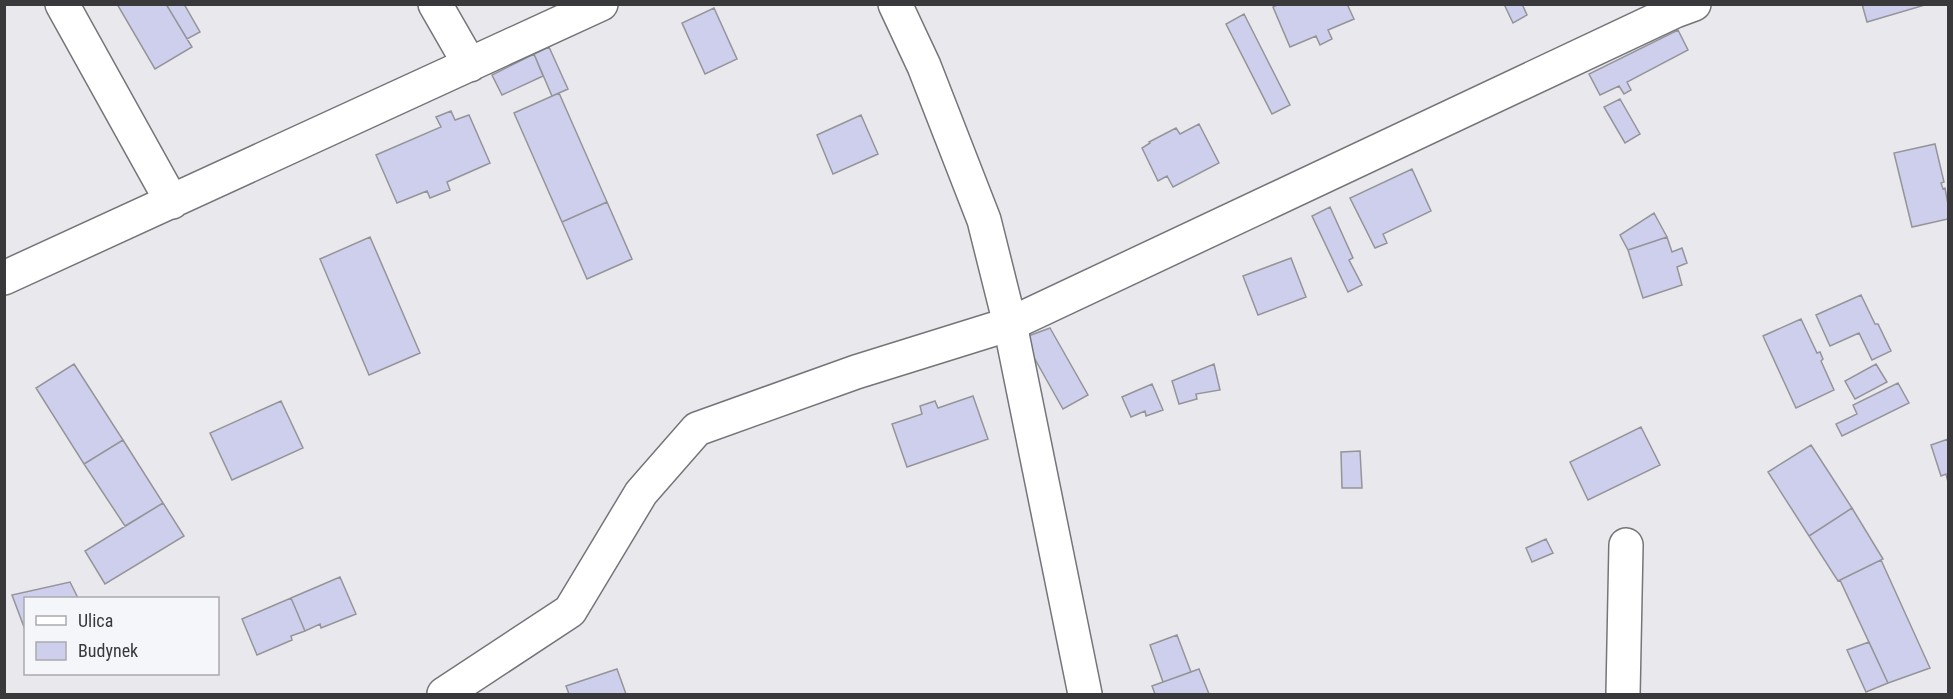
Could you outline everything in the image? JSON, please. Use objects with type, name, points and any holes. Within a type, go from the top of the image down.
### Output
[{"type":"street","points":[[62,4],[172,202]]},
{"type":"street","points":[[435,4],[470,65]]},
{"type":"street","points":[[4,278],[601,4]]},
{"type":"street","points":[[895,4],[924,66],[984,220],[1010,324],[1085,694]]},
{"type":"street","points":[[444,694],[570,611],[641,493],[697,429],[856,372],[1010,324],[1694,4]]},
{"type":"street","points":[[1623,694],[1626,545]]},
{"type":"building","points":[[117,4],[166,4],[192,47],[155,69]]},
{"type":"building","points":[[166,4],[184,4],[200,32],[187,39]]},
{"type":"building","points":[[1279,4],[1347,4],[1354,19],[1328,30],[1332,39],[1320,45],[1316,36],[1290,47],[1273,7]]},
{"type":"building","points":[[1504,4],[1522,4],[1527,15],[1513,23]]},
{"type":"building","points":[[1862,4],[1925,4],[1925,5],[1867,22]]},
{"type":"building","points":[[714,8],[737,59],[705,74],[682,23]]},
{"type":"building","points":[[1244,14],[1290,105],[1272,114],[1226,24]]},
{"type":"building","points":[[1678,30],[1688,50],[1627,82],[1631,90],[1624,94],[1619,86],[1600,95],[1589,74]]},
{"type":"building","points":[[549,47],[568,89],[552,96],[534,54]]},
{"type":"building","points":[[534,54],[543,76],[502,95],[492,75]]},
{"type":"building","points":[[559,93],[607,202],[562,222],[514,113]]},
{"type":"building","points":[[1620,99],[1640,134],[1625,143],[1604,107]]},
{"type":"building","points":[[451,111],[455,120],[469,115],[490,163],[447,182],[450,190],[430,198],[427,191],[397,203],[376,155],[441,127],[436,117]]},
{"type":"building","points":[[861,115],[878,154],[833,174],[817,135]]},
{"type":"building","points":[[1199,124],[1219,163],[1173,187],[1167,176],[1158,181],[1142,148],[1176,128],[1180,134]]},
{"type":"building","points":[[1935,144],[1944,182],[1941,183],[1943,189],[1945,188],[1948,204],[1948,219],[1912,227],[1894,153]]},
{"type":"building","points":[[1412,169],[1431,211],[1383,234],[1387,243],[1375,248],[1350,198]]},
{"type":"building","points":[[607,202],[632,259],[587,279],[562,222]]},
{"type":"building","points":[[1330,207],[1353,258],[1349,260],[1362,285],[1348,292],[1312,216]]},
{"type":"building","points":[[1654,213],[1667,237],[1628,250],[1620,235]]},
{"type":"building","points":[[370,237],[420,353],[369,375],[320,259]]},
{"type":"building","points":[[1667,237],[1672,252],[1682,248],[1687,263],[1677,267],[1682,285],[1643,298],[1628,250]]},
{"type":"building","points":[[1291,258],[1306,297],[1258,315],[1243,276]]},
{"type":"building","points":[[1861,295],[1891,351],[1872,360],[1859,333],[1830,346],[1816,315]]},
{"type":"building","points":[[1801,319],[1817,353],[1820,352],[1823,359],[1821,361],[1834,390],[1796,408],[1763,336]]},
{"type":"building","points":[[1050,328],[1088,395],[1063,409],[1023,338]]},
{"type":"building","points":[[74,364],[123,440],[84,464],[36,388]]},
{"type":"building","points":[[1214,364],[1220,390],[1196,394],[1197,399],[1179,404],[1172,381]]},
{"type":"building","points":[[1876,364],[1887,382],[1855,399],[1845,381]]},
{"type":"building","points":[[1898,383],[1909,403],[1842,436],[1836,424],[1857,414],[1853,405]]},
{"type":"building","points":[[1152,384],[1163,410],[1146,416],[1145,411],[1131,417],[1122,397]]},
{"type":"building","points":[[973,396],[988,439],[907,467],[892,424],[922,414],[920,406],[935,401],[938,408]]},
{"type":"building","points":[[281,401],[303,448],[232,480],[210,433]]},
{"type":"building","points":[[1641,427],[1660,465],[1588,500],[1570,462]]},
{"type":"building","points":[[1948,439],[1948,482],[1946,474],[1941,476],[1931,445]]},
{"type":"building","points":[[123,440],[163,503],[125,526],[84,464]]},
{"type":"building","points":[[1811,445],[1852,508],[1809,536],[1768,472]]},
{"type":"building","points":[[1360,451],[1362,488],[1342,488],[1341,452]]},
{"type":"building","points":[[163,503],[184,536],[105,584],[85,551]]},
{"type":"building","points":[[1852,508],[1883,559],[1838,581],[1809,536]]},
{"type":"building","points":[[1546,539],[1553,553],[1532,562],[1526,548]]},
{"type":"building","points":[[1881,560],[1930,668],[1888,683],[1840,580]]},
{"type":"building","points":[[340,577],[356,614],[321,628],[320,624],[305,631],[291,598]]},
{"type":"building","points":[[70,582],[78,597],[24,597],[24,627],[12,595]]},
{"type":"building","points":[[291,598],[305,631],[291,636],[292,640],[257,655],[242,619]]},
{"type":"building","points":[[1177,635],[1191,672],[1163,682],[1150,645]]},
{"type":"building","points":[[1869,642],[1888,683],[1866,692],[1847,650]]},
{"type":"building","points":[[617,669],[626,694],[569,694],[566,686]]},
{"type":"building","points":[[1199,669],[1209,694],[1155,694],[1152,686]]}]
